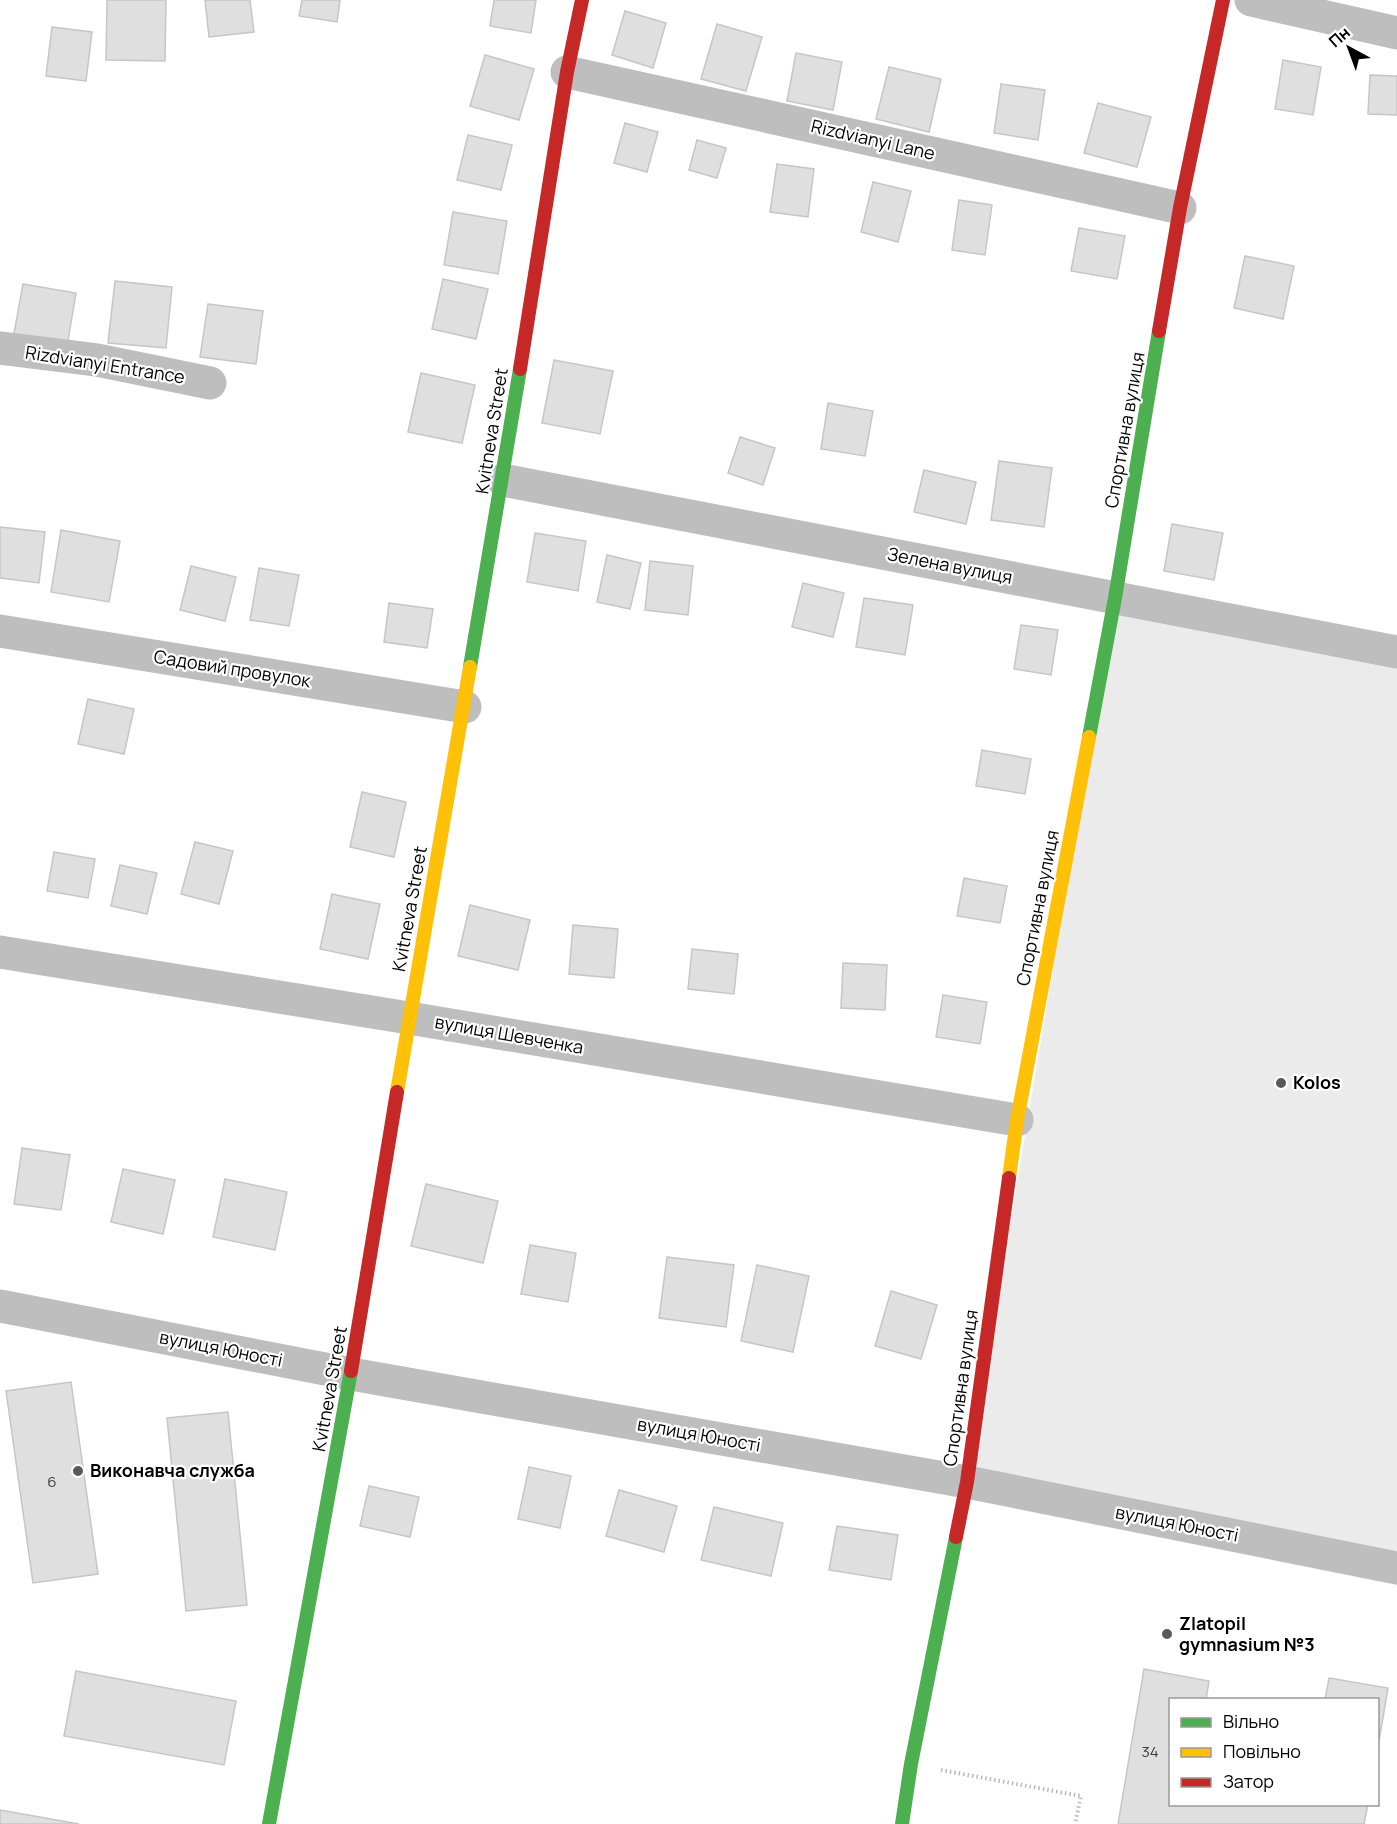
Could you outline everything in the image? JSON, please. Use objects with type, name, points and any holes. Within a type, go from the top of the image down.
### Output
[{"type":"street","name":"Kvitneva Street","points":[[269,1824],[351,1374],[409,1018],[503,480],[567,72],[582,0]]},
{"type":"street","name":"Спортивна вулиця","points":[[902,1824],[910,1764],[967,1482],[1017,1120],[1115,598],[1180,208],[1223,0]]},
{"type":"street","points":[[1251,0],[1397,33]]},
{"type":"street","name":"Rizdvianyi Lane","points":[[567,72],[1180,208]]},
{"type":"street","name":"Rizdvianyi Entrance","points":[[0,348],[97,360],[210,383]]},
{"type":"street","name":"Зелена вулиця","points":[[503,480],[1397,652]]},
{"type":"street","name":"Садовий провулок","points":[[0,632],[465,707]]},
{"type":"street","name":"вулиця Шевченка","points":[[0,952],[1017,1120]]},
{"type":"street","name":"вулиця Юності","points":[[0,1306],[351,1374],[967,1482],[1397,1568]]},
{"type":"path","points":[[910,1764],[1081,1796],[1075,1824]]},
{"type":"shaded area","points":[[1115,598],[1397,652],[1397,1568],[967,1482]]},
{"type":"building","points":[[107,0],[166,0],[165,61],[106,60]]},
{"type":"building","points":[[205,0],[250,0],[254,32],[209,37]]},
{"type":"building","points":[[302,0],[340,0],[337,22],[299,16]]},
{"type":"building","points":[[494,0],[536,0],[531,33],[490,26]]},
{"type":"building","points":[[625,11],[666,23],[653,68],[612,55]]},
{"type":"building","points":[[717,24],[762,37],[746,91],[701,79]]},
{"type":"building","points":[[52,27],[92,32],[86,81],[46,76]]},
{"type":"building","points":[[796,53],[842,62],[833,110],[787,101]]},
{"type":"building","points":[[485,55],[534,69],[519,120],[470,106]]},
{"type":"building","points":[[1283,60],[1321,67],[1313,115],[1275,109]]},
{"type":"building","points":[[889,67],[941,79],[929,132],[876,119]]},
{"type":"building","points":[[1370,75],[1397,76],[1397,115],[1368,114]]},
{"type":"building","points":[[1001,84],[1045,90],[1038,140],[994,133]]},
{"type":"building","points":[[1098,103],[1151,117],[1137,167],[1084,153]]},
{"type":"building","points":[[625,123],[658,132],[647,172],[614,163]]},
{"type":"building","points":[[468,135],[512,145],[501,190],[457,180]]},
{"type":"building","points":[[697,140],[726,148],[717,178],[689,170]]},
{"type":"building","points":[[777,164],[814,169],[808,217],[770,212]]},
{"type":"building","points":[[873,182],[911,191],[898,242],[861,232]]},
{"type":"building","points":[[959,200],[992,205],[985,255],[952,250]]},
{"type":"building","points":[[453,212],[507,221],[498,274],[444,265]]},
{"type":"building","points":[[1079,228],[1125,236],[1117,279],[1071,271]]},
{"type":"building","points":[[1245,256],[1294,266],[1283,319],[1234,308]]},
{"type":"building","points":[[443,279],[488,289],[476,339],[432,329]]},
{"type":"building","points":[[115,281],[172,287],[166,348],[108,343]]},
{"type":"building","points":[[23,284],[76,293],[66,353],[12,344]]},
{"type":"building","points":[[208,304],[263,311],[256,364],[200,357]]},
{"type":"building","points":[[554,360],[613,371],[600,434],[542,423]]},
{"type":"building","points":[[421,373],[475,385],[462,443],[408,432]]},
{"type":"building","points":[[828,403],[873,411],[865,456],[821,449]]},
{"type":"building","points":[[740,437],[775,448],[763,485],[728,473]]},
{"type":"building","points":[[999,461],[1052,468],[1044,527],[991,520]]},
{"type":"building","points":[[924,470],[976,482],[966,524],[914,512]]},
{"type":"building","points":[[1172,524],[1223,533],[1214,580],[1164,571]]},
{"type":"building","points":[[0,527],[45,532],[39,583],[0,578]]},
{"type":"building","points":[[61,530],[120,541],[109,602],[51,592]]},
{"type":"building","points":[[535,533],[586,541],[578,591],[527,582]]},
{"type":"building","points":[[607,555],[641,563],[630,609],[597,602]]},
{"type":"building","points":[[650,561],[693,566],[688,615],[645,610]]},
{"type":"building","points":[[191,566],[236,577],[225,621],[180,610]]},
{"type":"building","points":[[259,568],[299,575],[289,626],[250,620]]},
{"type":"building","points":[[803,583],[844,593],[833,637],[792,627]]},
{"type":"building","points":[[864,598],[913,605],[905,655],[856,647]]},
{"type":"building","points":[[389,603],[433,609],[427,648],[384,642]]},
{"type":"building","points":[[1021,625],[1058,630],[1051,675],[1014,669]]},
{"type":"building","points":[[88,699],[134,709],[124,754],[78,744]]},
{"type":"building","points":[[982,750],[1031,759],[1025,794],[976,786]]},
{"type":"building","points":[[362,792],[406,802],[394,857],[350,847]]},
{"type":"building","points":[[195,842],[233,851],[219,904],[181,894]]},
{"type":"building","points":[[54,852],[95,859],[88,898],[47,891]]},
{"type":"building","points":[[120,865],[157,873],[147,914],[111,906]]},
{"type":"building","points":[[964,878],[1007,886],[1000,923],[957,916]]},
{"type":"building","points":[[332,894],[380,904],[368,959],[320,949]]},
{"type":"building","points":[[470,905],[530,920],[518,970],[458,956]]},
{"type":"building","points":[[573,925],[618,929],[614,978],[569,974]]},
{"type":"building","points":[[692,949],[738,954],[734,994],[688,989]]},
{"type":"building","points":[[843,963],[887,965],[885,1010],[841,1008]]},
{"type":"building","points":[[943,995],[987,1002],[980,1044],[936,1037]]},
{"type":"building","points":[[22,1148],[70,1155],[61,1210],[14,1204]]},
{"type":"building","points":[[123,1169],[175,1180],[163,1234],[111,1222]]},
{"type":"building","points":[[225,1179],[287,1192],[275,1250],[213,1237]]},
{"type":"building","points":[[426,1184],[498,1201],[483,1263],[411,1246]]},
{"type":"building","points":[[530,1245],[576,1253],[568,1302],[521,1294]]},
{"type":"building","points":[[667,1257],[734,1265],[726,1327],[659,1318]]},
{"type":"building","points":[[757,1265],[809,1276],[793,1352],[741,1341]]},
{"type":"building","points":[[891,1291],[937,1305],[921,1359],[875,1346]]},
{"type":"building","points":[[71,1382],[98,1574],[33,1583],[6,1391]]},
{"type":"building","points":[[228,1412],[247,1605],[186,1611],[167,1418]]},
{"type":"building","points":[[529,1467],[571,1476],[560,1528],[518,1519]]},
{"type":"building","points":[[369,1486],[419,1497],[410,1537],[360,1526]]},
{"type":"building","points":[[619,1490],[677,1506],[664,1552],[606,1536]]},
{"type":"building","points":[[714,1507],[783,1523],[771,1576],[701,1560]]},
{"type":"building","points":[[837,1526],[898,1535],[891,1580],[829,1570]]},
{"type":"building","points":[[1144,1669],[1209,1681],[1206,1698],[1169,1698],[1169,1806],[1368,1806],[1364,1824],[1118,1824]]},
{"type":"building","points":[[76,1671],[236,1701],[224,1765],[64,1736]]},
{"type":"building","points":[[1329,1678],[1388,1688],[1379,1741],[1379,1698],[1325,1698]]},
{"type":"building","points":[[0,1810],[79,1824],[0,1824]]},
{"type":"traffic: fast","points":[[1089,737],[1115,598],[1159,331]]},
{"type":"traffic: fast","points":[[470,667],[520,369]]},
{"type":"traffic: fast","points":[[269,1824],[351,1371]]},
{"type":"traffic: fast","points":[[902,1824],[911,1764],[956,1537]]},
{"type":"traffic: slow","points":[[397,1092],[470,667]]},
{"type":"traffic: slow","points":[[1009,1178],[1017,1120],[1089,737]]},
{"type":"traffic: jam","points":[[520,369],[567,72],[582,0]]},
{"type":"traffic: jam","points":[[1159,331],[1180,208],[1223,0]]},
{"type":"traffic: jam","points":[[351,1371],[397,1092]]},
{"type":"traffic: jam","points":[[956,1537],[967,1482],[1009,1178]]},
{"type":"place","name":"Kolos","points":[[1281,1083]]},
{"type":"place","name":"Виконавча служба","points":[[78,1471]]},
{"type":"place","name":"Zlatopil gymnasium №3","points":[[1167,1634]]}]
